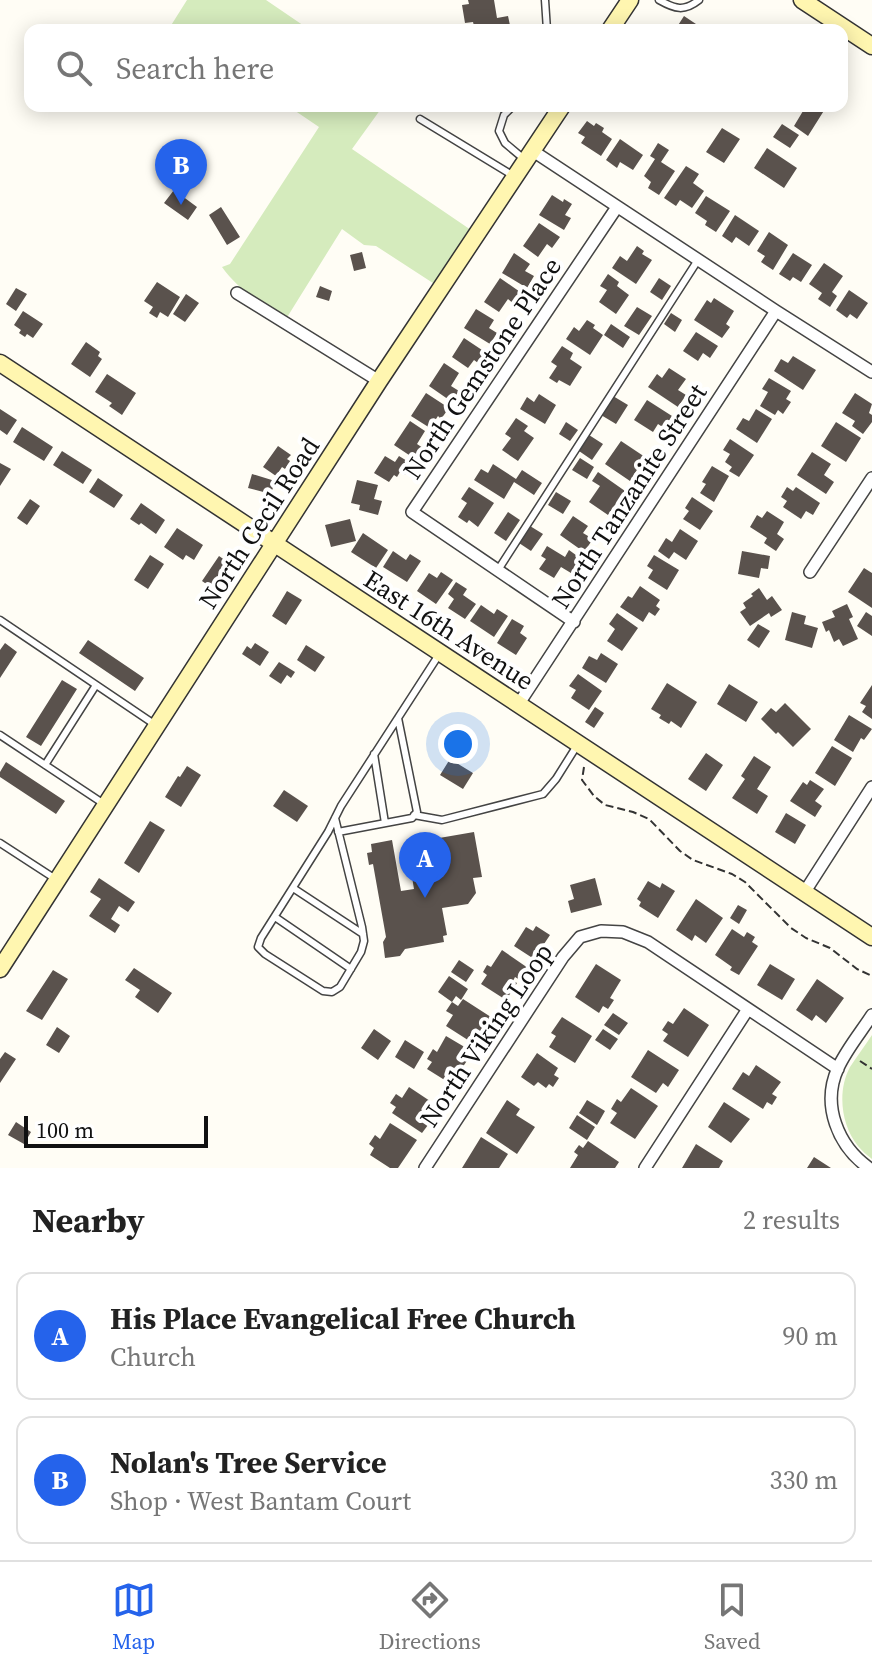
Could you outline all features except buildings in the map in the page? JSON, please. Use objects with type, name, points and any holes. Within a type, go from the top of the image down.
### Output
[{"type":"street","points":[[614,24],[630,0]]},
{"type":"street","points":[[802,0],[839,24]]},
{"type":"street","points":[[848,30],[872,46]]},
{"type":"street","name":"North Cecil Road","points":[[0,969],[379,381],[558,112]]},
{"type":"street","points":[[530,156],[617,207],[872,372]]},
{"type":"street","name":"North Gemstone Place","points":[[574,622],[412,512],[617,207]]},
{"type":"street","points":[[237,293],[379,381]]},
{"type":"street","name":"North Tanzanite Street","points":[[518,705],[776,311]]},
{"type":"street","name":"East 16th Avenue","points":[[0,363],[872,937]]},
{"type":"street","points":[[810,572],[872,478]]},
{"type":"street","points":[[804,893],[872,787]]},
{"type":"street","name":"North Viking Loop","points":[[425,1168],[563,957],[580,937],[601,931],[623,932],[648,942],[838,1069]]},
{"type":"street","points":[[645,1168],[748,1009]]},
{"type":"street","points":[[869,1168],[847,1148],[833,1119],[831,1093],[838,1069],[872,1015]]},
{"type":"lane","points":[[545,0],[547,24]]},
{"type":"lane","points":[[659,0],[675,8],[690,8],[699,0]]},
{"type":"lane","points":[[507,112],[499,131],[505,143],[530,156]]},
{"type":"lane","points":[[420,119],[515,177]]},
{"type":"lane","points":[[498,570],[698,260]]},
{"type":"lane","points":[[0,620],[157,726]]},
{"type":"lane","points":[[335,818],[363,934],[361,952],[340,987],[332,992],[323,991],[258,947],[261,938],[374,754],[440,653]]},
{"type":"lane","points":[[45,765],[96,685]]},
{"type":"lane","points":[[338,832],[412,818],[417,812],[398,718]]},
{"type":"lane","points":[[0,735],[106,805]]},
{"type":"lane","points":[[414,815],[442,820],[543,794],[582,747]]},
{"type":"lane","points":[[374,754],[385,823]]},
{"type":"lane","points":[[0,843],[57,880]]},
{"type":"lane","points":[[293,888],[363,934]]},
{"type":"lane","points":[[275,917],[351,969]]},
{"type":"path","points":[[582,747],[582,780],[605,805],[649,819],[680,851],[693,860],[732,874],[756,892],[791,928],[830,948],[857,969],[872,976]]},
{"type":"path","points":[[860,1061],[872,1069]]},
{"type":"green space","points":[[187,0],[266,0],[301,24],[172,24]]},
{"type":"green space","points":[[297,112],[379,112],[352,149],[471,230],[436,285],[376,246],[364,245],[342,229],[286,319],[251,296],[222,267],[230,264],[319,127]]},
{"type":"green space","points":[[872,1035],[872,1159],[852,1138],[842,1097],[850,1067]]},
{"type":"place","name":"Nolan's Tree Service","points":[[181,205]]},
{"type":"place","name":"His Place Evangelical Free Church","points":[[425,898]]}]
